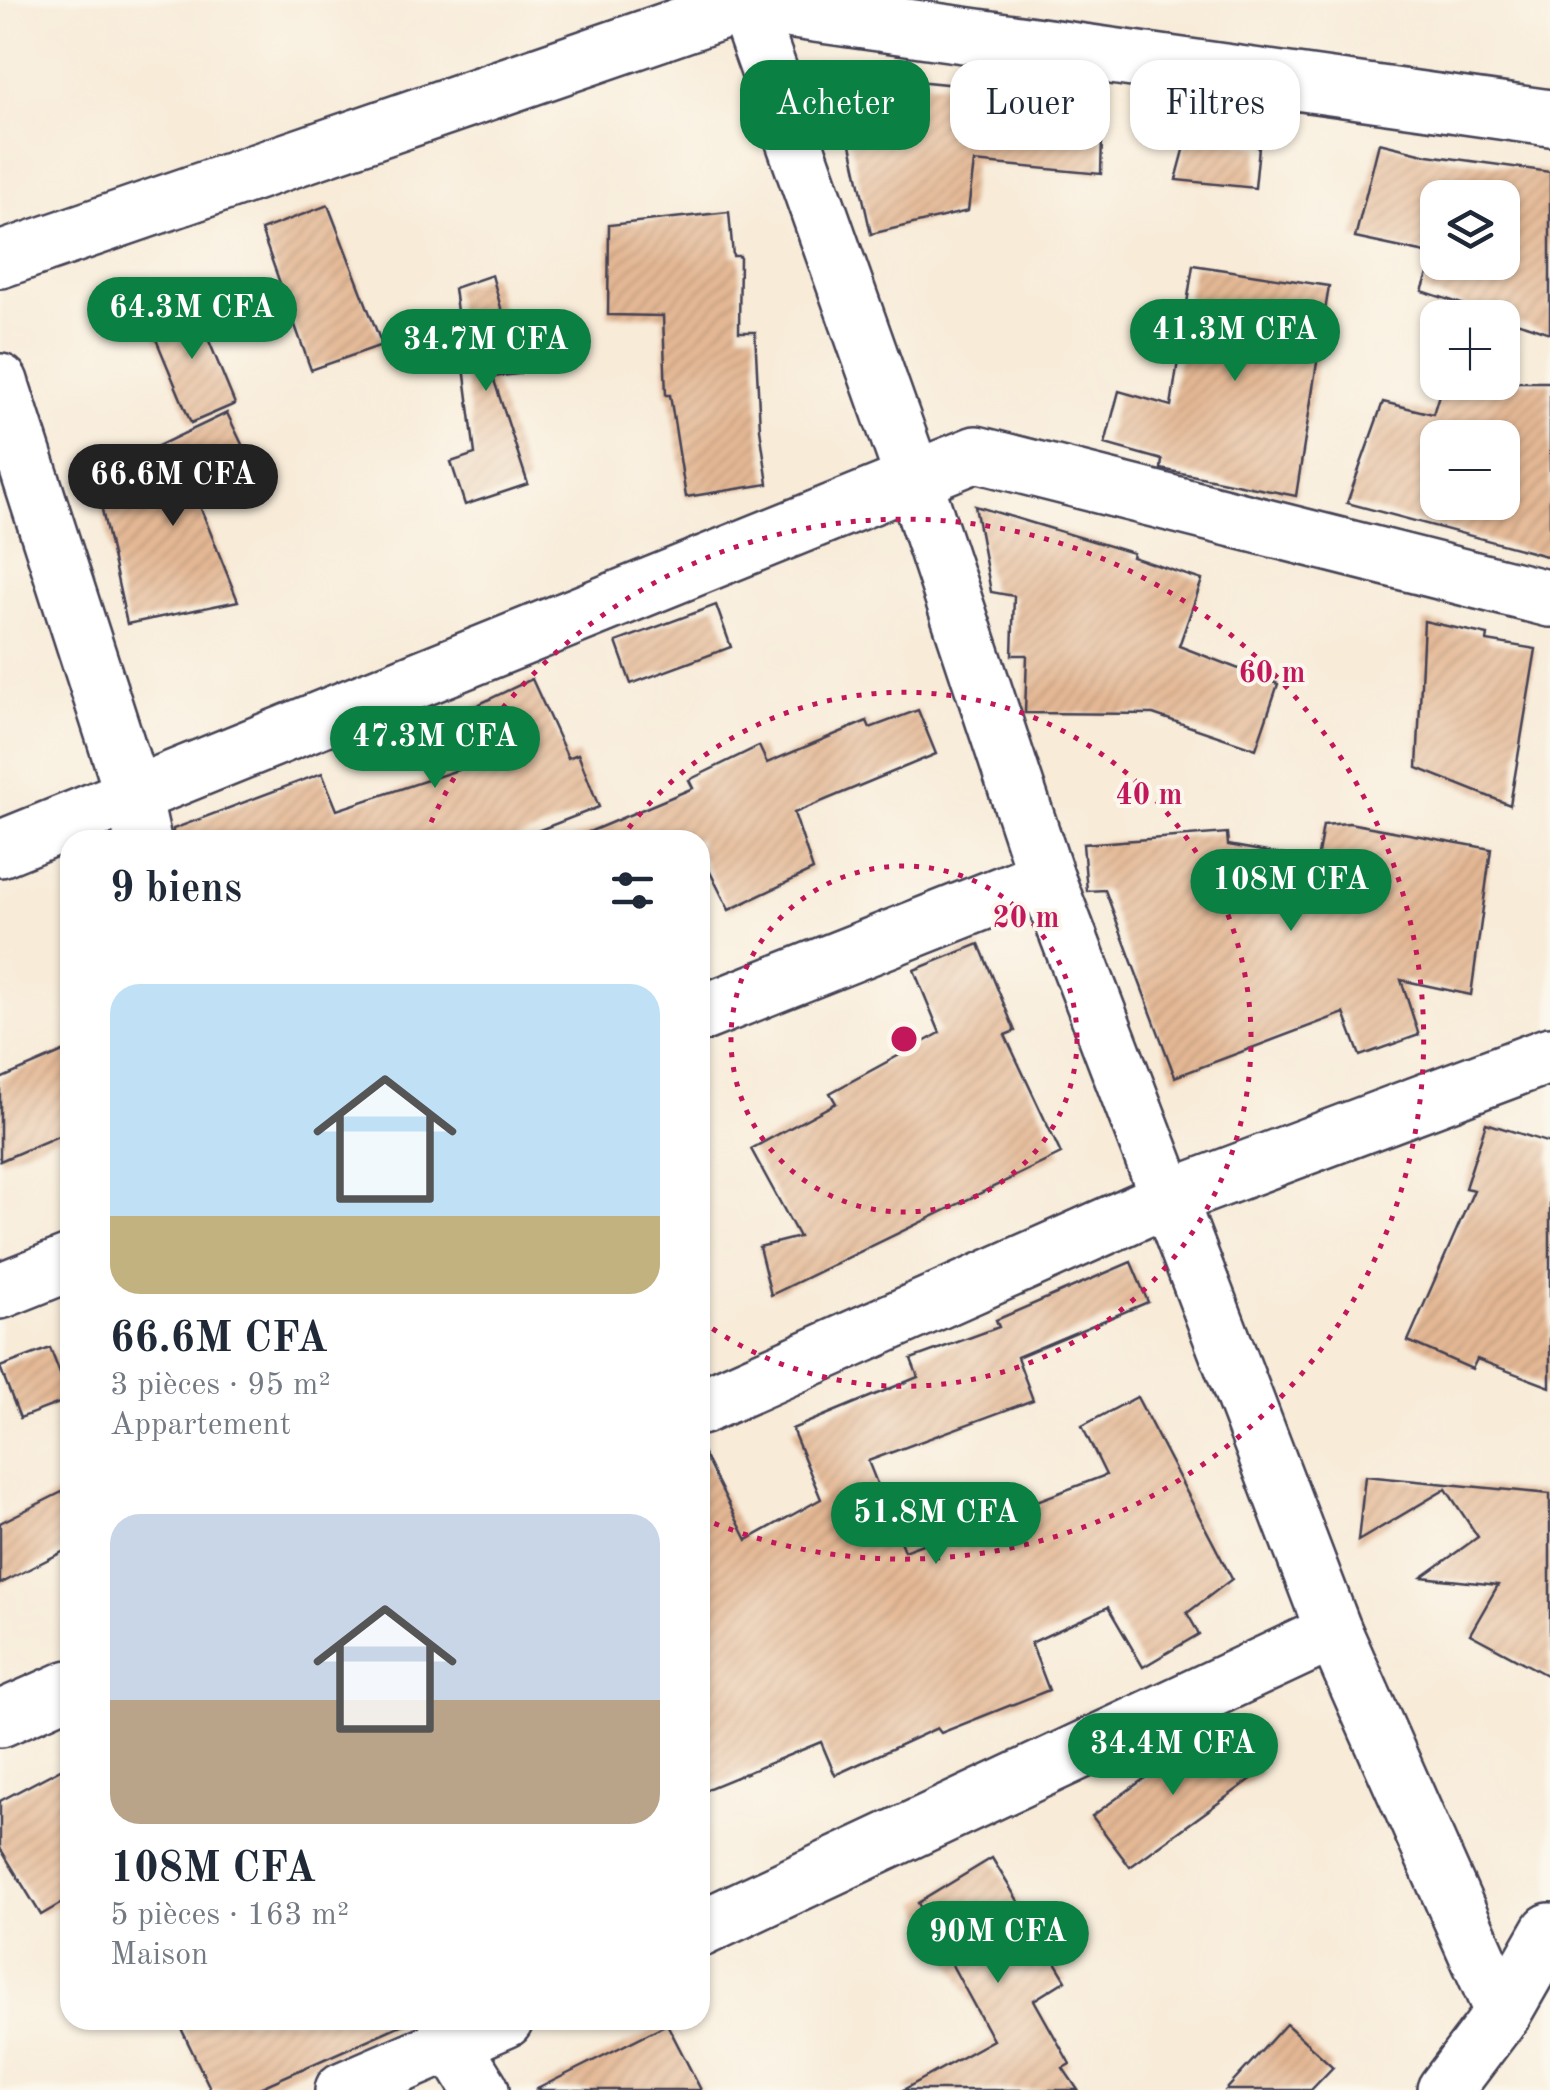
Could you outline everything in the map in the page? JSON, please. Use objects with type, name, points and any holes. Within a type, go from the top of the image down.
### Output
[{"type":"street","points":[[744,2],[914,480],[1046,877],[1334,1632],[1503,2013]]},
{"type":"street","points":[[0,260],[744,2],[1550,118]]},
{"type":"street","points":[[0,382],[138,818]]},
{"type":"street","points":[[85,830],[138,818],[976,454],[1550,599]]},
{"type":"street","points":[[0,849],[60,836]]},
{"type":"street","points":[[710,1010],[1046,877]]},
{"type":"street","points":[[710,1403],[1169,1198],[1550,1056]]},
{"type":"street","points":[[0,1291],[60,1267]]},
{"type":"street","points":[[710,1924],[1334,1632]]},
{"type":"street","points":[[0,1720],[60,1693]]},
{"type":"street","points":[[1445,2090],[1503,2013],[1550,1931]]},
{"type":"street","points":[[343,2090],[483,2030]]},
{"type":"street","points":[[452,2044],[481,2090]]},
{"type":"building","points":[[930,82],[950,84],[950,150],[1102,150],[1101,174],[974,162],[968,211],[871,234],[852,150],[930,150]]},
{"type":"building","points":[[1379,143],[1428,155],[1550,172],[1550,333],[1520,323],[1520,300],[1449,300],[1422,291],[1426,280],[1520,280],[1520,180],[1420,180],[1420,252],[1355,238]]},
{"type":"building","points":[[1184,150],[1259,150],[1255,188],[1176,180]]},
{"type":"building","points":[[328,205],[382,345],[311,370],[261,230]]},
{"type":"building","points":[[729,212],[733,256],[740,256],[739,332],[755,332],[760,429],[768,484],[686,497],[670,395],[666,395],[663,316],[608,315],[609,225]]},
{"type":"building","points":[[1193,265],[1329,286],[1296,496],[1161,469],[1162,460],[1105,444],[1119,391],[1171,406]]},
{"type":"building","points":[[492,275],[519,374],[493,377],[528,484],[465,505],[451,462],[475,454],[454,288]]},
{"type":"building","points":[[193,302],[235,404],[191,423],[148,320]]},
{"type":"building","points":[[1520,382],[1550,382],[1550,557],[1347,503],[1383,402],[1433,414],[1437,400],[1520,400]]},
{"type":"building","points":[[227,413],[248,457],[191,484],[238,601],[127,624],[101,505],[161,491],[143,453]]},
{"type":"building","points":[[975,506],[1133,553],[1132,557],[1202,580],[1179,646],[1278,684],[1256,749],[1153,714],[1025,713],[1027,655],[1012,655],[1014,596],[991,592]]},
{"type":"building","points":[[716,605],[731,647],[631,684],[616,642]]},
{"type":"building","points":[[1424,621],[1488,635],[1487,641],[1536,649],[1510,805],[1417,768]]},
{"type":"building","points":[[532,679],[568,758],[578,754],[599,807],[540,830],[173,830],[322,773],[337,810],[479,763],[456,715]]},
{"type":"building","points":[[918,710],[936,754],[794,813],[813,870],[729,910],[710,872],[710,830],[594,830],[693,788],[689,780],[759,746],[767,763],[867,721],[870,728]]},
{"type":"building","points":[[1349,823],[1491,849],[1471,995],[1401,980],[1419,1035],[1360,1056],[1344,1013],[1175,1077],[1105,890],[1087,891],[1083,844],[1227,833],[1228,845],[1317,861],[1323,825]]},
{"type":"building","points":[[979,944],[1015,1031],[1005,1035],[1061,1154],[771,1295],[759,1247],[799,1237],[751,1149],[836,1103],[830,1093],[940,1033],[914,970]]},
{"type":"building","points":[[60,1053],[60,1135],[0,1161],[0,1079]]},
{"type":"building","points":[[1486,1123],[1550,1143],[1550,1387],[1477,1359],[1472,1369],[1408,1341],[1474,1190],[1465,1188]]},
{"type":"building","points":[[1131,1262],[1148,1302],[1017,1357],[1033,1400],[868,1461],[904,1551],[1106,1475],[1082,1426],[1137,1397],[1232,1579],[1187,1613],[1199,1634],[1143,1667],[1108,1607],[1031,1643],[1049,1690],[941,1733],[937,1728],[835,1775],[821,1742],[710,1788],[710,1467],[747,1540],[821,1499],[792,1429],[918,1377],[911,1359],[999,1327],[996,1320]]},
{"type":"building","points":[[50,1348],[60,1374],[60,1403],[20,1418],[0,1367]]},
{"type":"building","points":[[1365,1476],[1550,1494],[1550,1677],[1470,1634],[1498,1585],[1422,1577],[1478,1537],[1446,1489],[1358,1541]]},
{"type":"building","points":[[60,1493],[60,1553],[0,1584],[0,1523]]},
{"type":"building","points":[[1204,1736],[1215,1752],[1230,1741],[1261,1772],[1130,1867],[1092,1816]]},
{"type":"building","points":[[60,1769],[60,1904],[41,1915],[0,1848],[0,1801]]},
{"type":"building","points":[[992,1858],[1066,1980],[1034,2000],[1070,2064],[1063,2068],[1078,2090],[903,2090],[993,2040],[918,1903]]},
{"type":"building","points":[[1286,2024],[1333,2067],[1311,2090],[1226,2090]]},
{"type":"building","points":[[182,2030],[390,2030],[255,2090],[211,2090]]},
{"type":"building","points":[[655,2030],[670,2030],[701,2090],[535,2090]]}]
